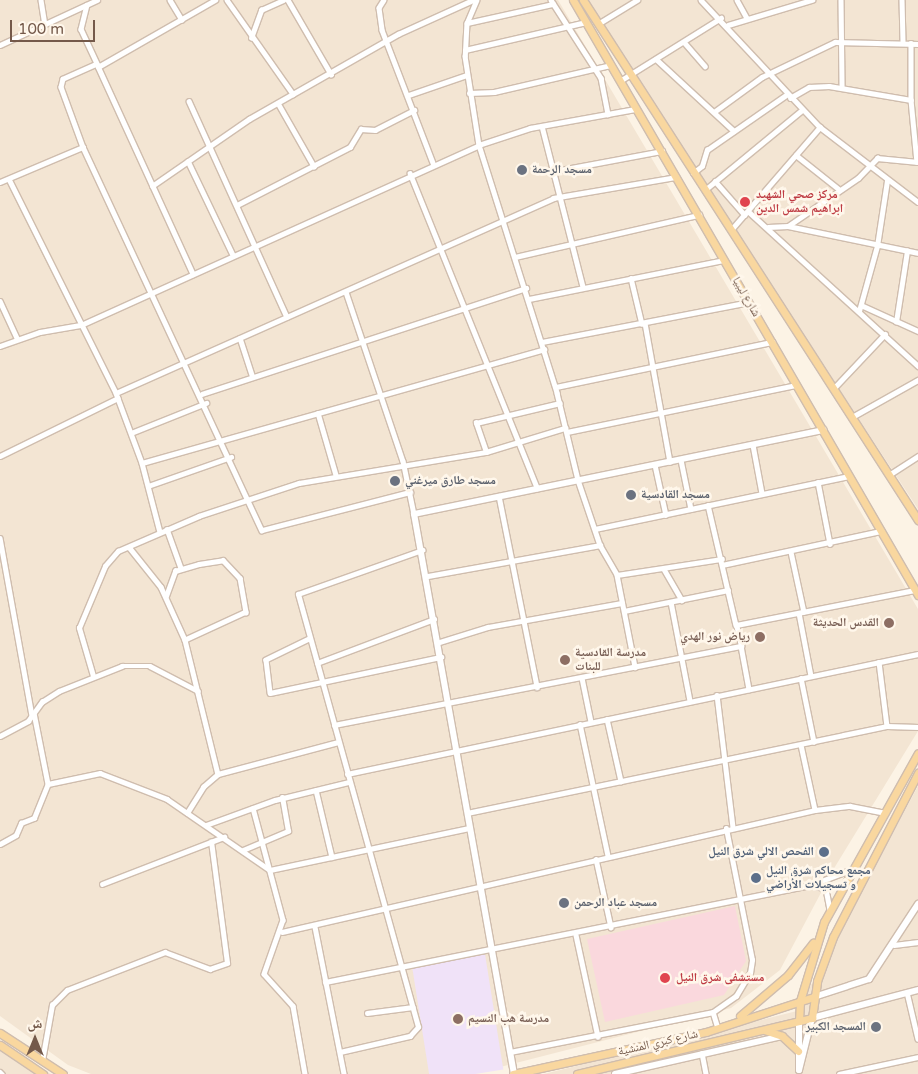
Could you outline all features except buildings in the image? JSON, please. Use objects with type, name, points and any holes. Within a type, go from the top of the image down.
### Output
[{"type":"main road","name":"شارع ليبيا","points":[[573,0],[917,592]]},
{"type":"main road","name":"شارع ليبيا","points":[[583,0],[693,174],[834,388],[918,520]]},
{"type":"main road","points":[[799,1021],[800,1001],[816,939],[830,910],[918,753]]},
{"type":"main road","points":[[812,1018],[814,998],[822,965],[853,892],[918,773]]},
{"type":"main road","points":[[726,1025],[764,999],[816,939]]},
{"type":"main road","name":"شارع كبري المنشية","points":[[514,1074],[718,1028],[814,998]]},
{"type":"main road","name":"شارع كبري المنشية","points":[[578,1074],[751,1031],[812,1018]]},
{"type":"main road","points":[[751,1031],[782,1036],[798,1051]]},
{"type":"main road","points":[[0,1032],[63,1074]]},
{"type":"main road","points":[[0,1045],[43,1074]]},
{"type":"street","points":[[41,0],[45,24]]},
{"type":"street","points":[[0,45],[98,0]]},
{"type":"street","points":[[170,0],[182,20]]},
{"type":"street","points":[[215,0],[97,66],[60,82],[83,147],[151,293],[202,394],[248,498],[266,532],[410,492]]},
{"type":"street","points":[[227,0],[251,38],[293,94]]},
{"type":"street","points":[[251,38],[261,10],[282,0]]},
{"type":"street","points":[[288,0],[331,74]]},
{"type":"street","points":[[152,186],[210,145],[293,94],[331,74],[386,40],[471,0]]},
{"type":"street","points":[[477,0],[467,23],[465,50],[469,93],[479,145],[556,387],[578,480],[600,545],[617,575],[635,668]]},
{"type":"street","points":[[598,24],[637,0]]},
{"type":"street","points":[[701,0],[728,25],[788,97],[820,127],[887,181],[918,202]]},
{"type":"street","points":[[737,0],[746,18]]},
{"type":"street","points":[[786,0],[788,7]]},
{"type":"street","points":[[728,25],[746,18],[812,0]]},
{"type":"street","points":[[841,0],[842,87]]},
{"type":"street","points":[[902,0],[903,42]]},
{"type":"street","points":[[381,1],[386,40],[409,95],[433,162]]},
{"type":"street","points":[[467,23],[552,2],[566,28],[596,69],[608,114]]},
{"type":"street","points":[[87,5],[81,29],[193,274]]},
{"type":"street","points":[[620,81],[721,18]]},
{"type":"street","points":[[465,50],[586,22]]},
{"type":"street","points":[[714,112],[769,74],[842,41],[918,44]]},
{"type":"street","points":[[684,42],[705,66]]},
{"type":"street","points":[[788,226],[840,190],[880,157],[918,162],[911,102],[912,43]]},
{"type":"street","points":[[656,59],[734,131]]},
{"type":"street","points":[[469,93],[494,92],[611,65]]},
{"type":"street","points":[[409,95],[467,75]]},
{"type":"street","points":[[693,174],[702,166],[706,151],[788,97],[813,86],[842,87],[911,102],[918,107]]},
{"type":"street","points":[[189,101],[256,245],[287,317]]},
{"type":"street","points":[[278,103],[314,166]]},
{"type":"street","points":[[0,346],[17,338],[81,325],[433,162],[479,145],[542,126],[636,108]]},
{"type":"street","points":[[237,205],[350,147],[361,129],[375,130],[414,110]]},
{"type":"street","points":[[704,190],[802,110]]},
{"type":"street","points":[[542,126],[562,196],[583,287]]},
{"type":"street","points":[[730,230],[747,213],[820,127]]},
{"type":"street","points":[[0,182],[83,147]]},
{"type":"street","points":[[555,171],[662,151]]},
{"type":"street","points":[[796,155],[840,190]]},
{"type":"street","points":[[188,161],[233,255]]},
{"type":"street","points":[[410,173],[537,488]]},
{"type":"street","points":[[116,393],[562,196],[677,177]]},
{"type":"street","points":[[9,179],[116,393],[142,464],[160,532]]},
{"type":"street","points":[[715,181],[747,213],[768,227],[918,366]]},
{"type":"street","points":[[859,311],[877,246],[887,181]]},
{"type":"street","points":[[515,256],[699,215]]},
{"type":"street","points":[[768,227],[788,226],[918,254]]},
{"type":"street","points":[[896,322],[908,251]]},
{"type":"street","points":[[529,299],[724,260]]},
{"type":"street","points":[[631,278],[654,366],[660,413],[670,462]]},
{"type":"street","points":[[202,394],[362,340],[526,288]]},
{"type":"street","points":[[346,292],[404,466],[423,550],[458,750],[488,947],[514,1074]]},
{"type":"street","points":[[0,301],[17,338]]},
{"type":"street","points":[[542,342],[643,324],[748,302]]},
{"type":"street","points":[[861,305],[918,331]]},
{"type":"street","points":[[834,388],[885,334]]},
{"type":"street","points":[[240,338],[252,376]]},
{"type":"street","points":[[556,387],[772,342]]},
{"type":"street","points":[[142,464],[222,438],[382,396],[544,349]]},
{"type":"street","points":[[852,417],[918,380]]},
{"type":"street","points":[[93,676],[79,635],[82,616],[108,559],[167,529],[248,498],[336,475],[486,452],[566,430],[796,385]]},
{"type":"street","points":[[0,456],[118,398]]},
{"type":"street","points":[[131,433],[206,403]]},
{"type":"street","points":[[486,452],[476,423],[508,417],[560,403]]},
{"type":"street","points":[[318,413],[336,475]]},
{"type":"street","points":[[414,514],[823,430]]},
{"type":"street","points":[[753,445],[762,493]]},
{"type":"street","points":[[889,475],[918,456]]},
{"type":"street","points":[[148,486],[231,457]]},
{"type":"street","points":[[681,460],[691,509]]},
{"type":"street","points":[[655,465],[666,515]]},
{"type":"street","points":[[595,529],[849,476]]},
{"type":"street","points":[[818,482],[830,544]]},
{"type":"street","points":[[498,496],[537,688]]},
{"type":"street","points":[[708,505],[741,646],[749,689]]},
{"type":"street","points":[[167,529],[182,568]]},
{"type":"street","points":[[617,575],[791,552],[881,531]]},
{"type":"street","points":[[0,538],[48,784],[34,818],[21,822],[16,835],[0,844]]},
{"type":"street","points":[[428,576],[600,545]]},
{"type":"street","points":[[129,547],[166,596],[185,640],[218,774]]},
{"type":"street","points":[[340,1052],[410,1036],[418,1027],[388,910],[368,849],[309,639],[300,593],[423,550]]},
{"type":"street","points":[[791,552],[811,676]]},
{"type":"street","points":[[166,596],[175,571],[182,568],[220,559],[228,562],[240,578],[248,604],[244,614],[185,640]]},
{"type":"street","points":[[664,569],[682,600]]},
{"type":"street","points":[[624,611],[728,590]]},
{"type":"street","points":[[736,626],[917,592]]},
{"type":"street","points":[[671,602],[690,701]]},
{"type":"street","points":[[440,642],[524,620],[622,603]]},
{"type":"street","points":[[317,663],[435,618]]},
{"type":"street","points":[[309,639],[266,660],[269,692],[323,685],[442,657]]},
{"type":"street","points":[[334,725],[537,688],[741,646]]},
{"type":"street","points":[[347,774],[918,654]]},
{"type":"street","points":[[879,662],[887,726]]},
{"type":"street","points":[[0,736],[33,714],[42,702],[93,676],[142,664],[198,691]]},
{"type":"street","points":[[582,678],[591,722]]},
{"type":"street","points":[[801,678],[814,742]]},
{"type":"street","points":[[717,696],[722,762],[734,827]]},
{"type":"street","points":[[607,719],[621,781]]},
{"type":"street","points":[[580,724],[608,856]]},
{"type":"street","points":[[467,812],[722,762],[887,726],[918,727]]},
{"type":"street","points":[[188,813],[203,787],[218,774],[338,742]]},
{"type":"street","points":[[801,745],[815,810]]},
{"type":"street","points":[[48,784],[64,778],[105,773],[120,783],[155,793],[224,837],[270,870],[469,828]]},
{"type":"street","points":[[206,825],[282,798],[349,782]]},
{"type":"street","points":[[316,790],[332,857]]},
{"type":"street","points":[[243,850],[288,830],[282,798]]},
{"type":"street","points":[[282,932],[315,927],[478,886],[815,810],[850,806],[885,812]]},
{"type":"street","points":[[253,808],[282,909],[282,932],[264,974],[293,1006],[305,1074]]},
{"type":"street","points":[[510,1052],[598,1037],[713,1012],[736,996],[750,973],[740,900],[726,829]]},
{"type":"street","points":[[102,884],[224,837]]},
{"type":"street","points":[[42,1061],[52,1005],[67,990],[165,952],[210,969],[227,962],[211,842]]},
{"type":"street","points":[[596,859],[611,928]]},
{"type":"street","points":[[325,982],[488,947],[576,935],[611,928],[811,885],[853,869]]},
{"type":"street","points":[[811,885],[826,889],[830,910]]},
{"type":"street","points":[[814,998],[869,980],[894,945],[918,904]]},
{"type":"street","points":[[315,927],[344,1074]]},
{"type":"street","points":[[576,935],[598,1037]]},
{"type":"street","points":[[894,945],[918,942]]},
{"type":"street","name":"شارع كبري المنشية","points":[[812,1018],[918,990]]},
{"type":"street","points":[[907,992],[918,1039]]},
{"type":"street","points":[[367,1013],[413,1007]]},
{"type":"street","points":[[713,1012],[718,1028]]},
{"type":"street","points":[[799,1072],[812,1018]]},
{"type":"street","points":[[799,1021],[799,1072]]},
{"type":"street","points":[[615,1074],[782,1036]]},
{"type":"street","points":[[702,1053],[706,1074]]},
{"type":"street","points":[[839,1074],[918,1057]]},
{"type":"shaded area","points":[[0,0],[558,0],[918,609],[918,731],[833,870],[780,970],[731,1008],[473,1074],[91,1074],[68,1065],[0,1016]]},
{"type":"shaded area","points":[[583,0],[918,0],[918,509]]},
{"type":"shaded area","points":[[918,786],[918,1074],[544,1074],[797,1011]]},
{"type":"shaded area","name":"مستشفى شرق النيل","points":[[735,906],[746,961],[724,995],[605,1022],[587,939]]},
{"type":"shaded area","name":"مدرسة هب النسيم","points":[[485,954],[503,1070],[475,1074],[429,1074],[412,966]]},
{"type":"shaded area","points":[[0,1045],[51,1074],[0,1074]]},
{"type":"place","name":"مسجد الرحمة","points":[[522,170]]},
{"type":"place","name":"مركز صحي الشهيد ابراهيم شمس الدين","points":[[745,202]]},
{"type":"place","name":"مسجد طارق ميرغني","points":[[395,481]]},
{"type":"place","name":"مسجد القادسية","points":[[631,495]]},
{"type":"place","name":"القدس الحديثة","points":[[889,623]]},
{"type":"place","name":"رياض نور الهدي","points":[[760,637]]},
{"type":"place","name":"مدرسة القادسية للبنات","points":[[565,660]]},
{"type":"place","name":"الفحص الالي شرق النيل","points":[[824,852]]},
{"type":"place","name":"مجمع محاكم شرق النيل و تسجيلات الأراضي","points":[[756,878]]},
{"type":"place","name":"مسجد عباد الرحمن","points":[[564,903]]},
{"type":"place","name":"مستشفى شرق النيل","points":[[665,978]]},
{"type":"place","name":"مدرسة هب النسيم","points":[[458,1019]]},
{"type":"place","name":"المسجد الكبير","points":[[876,1027]]}]
